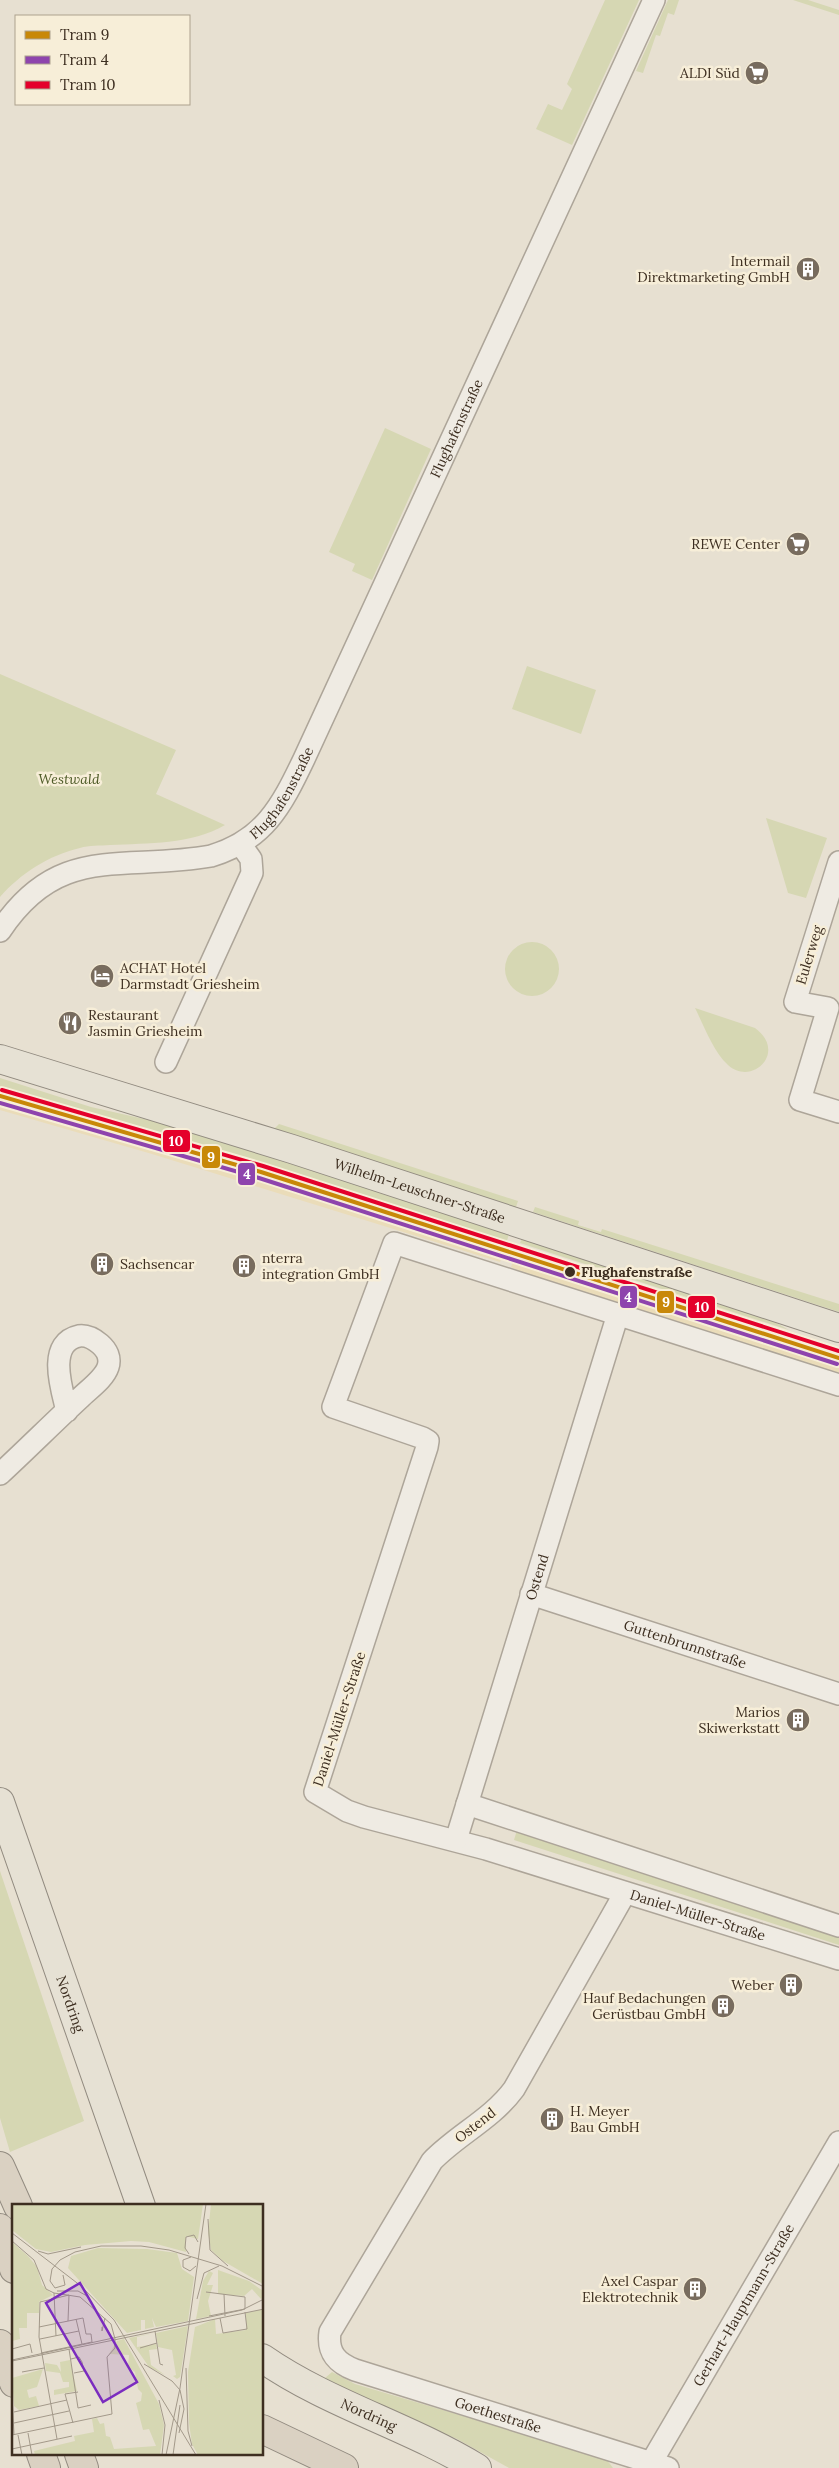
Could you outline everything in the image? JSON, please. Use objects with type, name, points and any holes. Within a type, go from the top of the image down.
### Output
[{"type":"highway","points":[[0,2166],[17,2204]]},
{"type":"highway","points":[[0,2228],[12,2263]]},
{"type":"highway","points":[[0,2344],[12,2377]]},
{"type":"highway","points":[[264,2430],[344,2468]]},
{"type":"highway","points":[[42,2456],[46,2468]]},
{"type":"highway","points":[[80,2456],[84,2468]]},
{"type":"main road","name":"Wilhelm-Leuschner-Straße","points":[[0,1059],[292,1148],[839,1328]]},
{"type":"main road","name":"Nordring","points":[[0,1802],[140,2204]]},
{"type":"main road","name":"Nordring","points":[[264,2359],[313,2388],[423,2438],[476,2468]]},
{"type":"street","name":"Flughafenstraße","points":[[0,931],[16,909],[38,888],[77,868],[118,863],[197,859],[226,852],[241,845],[260,831],[289,790],[654,0]]},
{"type":"street","name":"Flughafenstraße","points":[[166,1062],[252,873],[251,859],[241,845]]},
{"type":"street","name":"Eulerweg","points":[[839,862],[795,1002],[828,1008],[800,1100],[839,1112]]},
{"type":"street","name":"Daniel-Müller-Straße","points":[[618,1314],[394,1243],[333,1407],[428,1441],[315,1792],[347,1811],[364,1817],[456,1840],[839,1959]]},
{"type":"street","points":[[618,1314],[839,1385]]},
{"type":"street","name":"Ostend","points":[[456,1840],[618,1314]]},
{"type":"street","points":[[0,1474],[67,1410]]},
{"type":"street","name":"Guttenbrunnstraße","points":[[531,1594],[839,1694]]},
{"type":"street","points":[[467,1804],[839,1926]]},
{"type":"street","name":"Ostend","points":[[333,2355],[329,2341],[330,2332],[423,2174],[443,2150],[506,2101],[625,1893]]},
{"type":"street","name":"Gerhart-Hauptmann-Straße","points":[[655,2466],[839,2142]]},
{"type":"street","name":"Goethestraße","points":[[333,2355],[343,2365],[355,2370],[655,2466]]},
{"type":"green space","points":[[605,0],[639,0],[572,145],[536,129],[548,104],[562,110],[572,89],[567,84]]},
{"type":"green space","points":[[668,0],[679,0],[674,15],[668,13],[660,36],[656,35],[643,73],[636,71]]},
{"type":"green space","points":[[793,0],[808,0],[839,10],[839,15]]},
{"type":"green space","points":[[385,428],[431,449],[372,580],[352,571],[355,564],[329,552]]},
{"type":"green space","points":[[527,666],[596,690],[581,734],[512,709]]},
{"type":"green space","name":"Westwald","points":[[0,674],[176,750],[156,794],[225,825],[212,832],[184,840],[91,846],[68,851],[36,866],[0,897]]},
{"type":"green space","points":[[766,818],[827,838],[806,898],[788,893]]},
{"type":"green space","points":[[527,942],[537,942],[547,946],[555,954],[559,969],[555,984],[547,992],[537,996],[527,996],[517,992],[509,984],[505,974],[505,964],[509,954],[517,946]]},
{"type":"green space","points":[[695,1008],[755,1028],[764,1037],[768,1047],[767,1056],[763,1064],[747,1072],[737,1071],[728,1065],[713,1046]]},
{"type":"green space","points":[[0,1078],[91,1107],[171,1125],[509,1234],[506,1244],[235,1157],[0,1091]]},
{"type":"green space","points":[[279,1124],[518,1201],[516,1207],[274,1129]]},
{"type":"green space","points":[[535,1207],[579,1221],[578,1225],[601,1232],[602,1229],[839,1304],[839,1312],[533,1212]]},
{"type":"green space","points":[[522,1237],[766,1317],[789,1330],[520,1243]]},
{"type":"green space","points":[[517,1830],[839,1934],[839,1945],[514,1840]]},
{"type":"green space","points":[[0,1871],[84,2121],[10,2152],[0,2118]]},
{"type":"green space","points":[[332,2372],[355,2384],[594,2455],[607,2460],[613,2468],[509,2468],[457,2439],[325,2382],[325,2378]]},
{"type":"sand","points":[[0,1091],[235,1157],[506,1244],[500,1262],[152,1154],[0,1110]]},
{"type":"sand","points":[[517,1249],[665,1298],[667,1291],[839,1347],[839,1376],[533,1277],[511,1267]]},
{"type":"tram line","name":"10","points":[[2,1090],[263,1166],[839,1351]]},
{"type":"tram line","name":"9","points":[[0,1096],[261,1172],[839,1358]]},
{"type":"tram line","name":"4","points":[[0,1103],[259,1178],[837,1364]]},
{"type":"place","name":"ALDI Süd","points":[[757,73]]},
{"type":"place","name":"Intermail Direktmarketing GmbH","points":[[808,269]]},
{"type":"place","name":"REWE Center","points":[[798,544]]},
{"type":"place","name":"ACHAT Hotel Darmstadt Griesheim","points":[[102,976]]},
{"type":"place","name":"Restaurant Jasmin Griesheim","points":[[70,1023]]},
{"type":"place","name":"Sachsencar","points":[[102,1264]]},
{"type":"place","name":"nterra integration GmbH","points":[[244,1266]]},
{"type":"place","name":"Flughafenstraße","points":[[570,1272]]},
{"type":"place","name":"Marios Skiwerkstatt","points":[[798,1720]]},
{"type":"place","name":"Weber","points":[[791,1985]]},
{"type":"place","name":"Hauf Bedachungen Gerüstbau GmbH","points":[[723,2006]]},
{"type":"place","name":"H. Meyer Bau GmbH","points":[[552,2119]]},
{"type":"place","name":"Axel Caspar Elektrotechnik","points":[[695,2289]]}]
